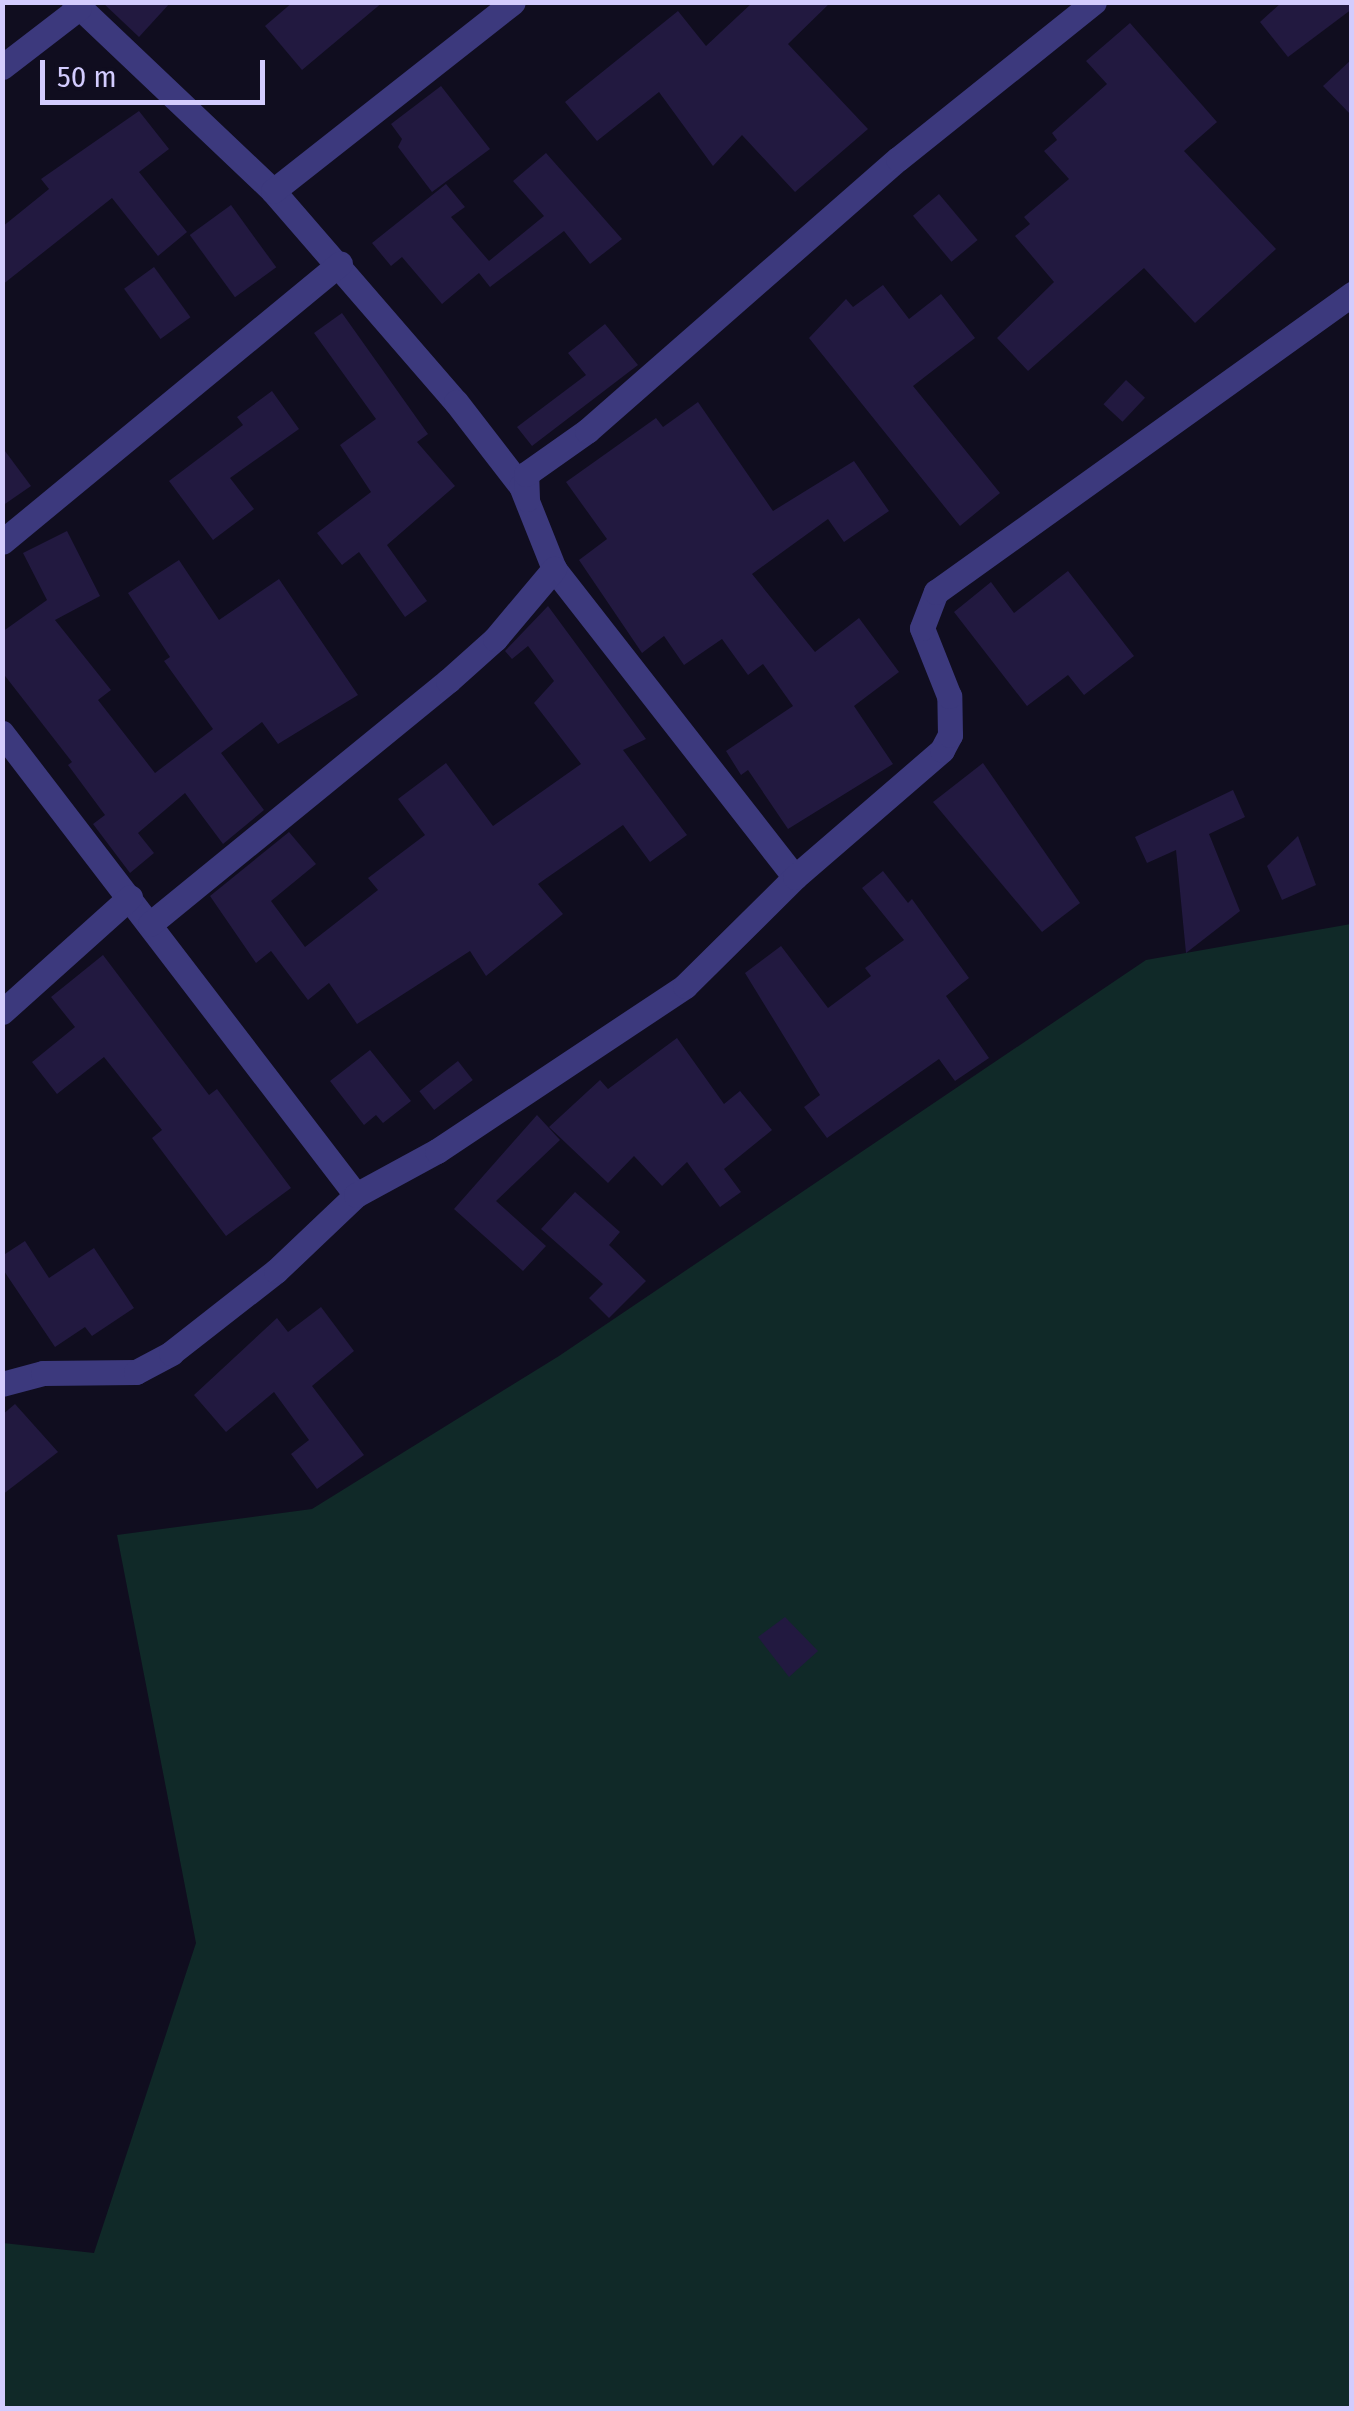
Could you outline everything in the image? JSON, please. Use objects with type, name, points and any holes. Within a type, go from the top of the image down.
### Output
[{"type":"street","points":[[273,191],[512,2]]},
{"type":"street","points":[[527,499],[526,474],[587,431],[898,159],[1094,2]]},
{"type":"street","points":[[2,68],[77,5],[273,191],[340,263],[527,499],[554,569],[795,877]]},
{"type":"street","points":[[2,542],[340,263]]},
{"type":"street","points":[[2,1384],[43,1373],[136,1372],[171,1353],[276,1272],[356,1194],[437,1151],[686,986],[795,877],[919,774],[950,735],[948,696],[922,628],[936,592],[1352,294]]},
{"type":"street","points":[[150,924],[448,681],[495,639],[554,569]]},
{"type":"street","points":[[2,734],[356,1194]]},
{"type":"street","points":[[2,1012],[130,896]]},
{"type":"green space","points":[[1351,924],[1351,2408],[3,2408],[3,2243],[94,2253],[196,1943],[117,1535],[312,1509],[559,1356],[1146,960]]},
{"type":"building","points":[[102,2],[171,2],[139,37]]},
{"type":"building","points":[[293,2],[383,2],[302,70],[265,26]]},
{"type":"building","points":[[753,2],[831,2],[788,44],[868,129],[795,192],[742,135],[713,166],[659,92],[597,141],[565,102],[678,11],[706,46]]},
{"type":"building","points":[[1282,2],[1352,2],[1352,9],[1288,57],[1260,22]]},
{"type":"building","points":[[1130,23],[1217,122],[1184,151],[1276,249],[1195,323],[1144,268],[1028,371],[997,338],[1054,282],[1015,236],[1030,224],[1024,217],[1069,179],[1044,151],[1057,140],[1052,133],[1107,84],[1086,61]]},
{"type":"building","points":[[1352,59],[1352,116],[1323,86]]},
{"type":"building","points":[[441,86],[490,149],[432,192],[398,147],[402,139],[391,124]]},
{"type":"building","points":[[139,111],[169,149],[139,172],[187,232],[158,256],[112,198],[2,285],[2,227],[49,189],[41,179]]},
{"type":"building","points":[[546,153],[622,239],[590,264],[564,231],[490,287],[479,273],[442,304],[402,257],[391,266],[372,243],[446,184],[465,207],[451,217],[489,261],[544,216],[513,181]]},
{"type":"building","points":[[939,194],[978,240],[952,262],[913,216]]},
{"type":"building","points":[[231,205],[276,267],[235,297],[190,235]]},
{"type":"building","points":[[154,267],[190,317],[161,339],[124,289]]},
{"type":"building","points":[[883,285],[909,319],[941,294],[975,338],[913,386],[1000,493],[960,526],[809,338],[846,299],[853,307]]},
{"type":"building","points":[[342,313],[428,434],[417,442],[455,486],[387,545],[427,601],[405,617],[359,552],[342,565],[317,533],[371,492],[340,445],[376,419],[314,333]]},
{"type":"building","points":[[605,324],[638,365],[532,446],[517,427],[586,375],[568,353]]},
{"type":"building","points":[[1126,380],[1145,398],[1123,422],[1103,404]]},
{"type":"building","points":[[272,391],[299,429],[230,478],[254,509],[213,540],[169,481],[243,425],[237,417]]},
{"type":"building","points":[[698,402],[773,511],[854,461],[889,511],[844,542],[828,519],[752,574],[815,652],[859,618],[899,672],[854,706],[893,764],[788,829],[748,770],[741,775],[726,751],[793,706],[763,664],[748,675],[722,639],[684,665],[664,636],[642,653],[579,560],[607,539],[566,482],[656,418],[663,427]]},
{"type":"building","points":[[2,447],[31,486],[2,506]]},
{"type":"building","points":[[67,531],[100,596],[55,620],[111,690],[98,700],[155,773],[213,729],[164,661],[170,657],[128,593],[179,560],[219,620],[279,579],[358,695],[278,744],[262,722],[221,753],[264,810],[223,844],[185,793],[138,833],[154,853],[130,873],[93,824],[105,815],[68,765],[72,762],[2,672],[2,632],[47,600],[23,553]]},
{"type":"building","points":[[1068,571],[1134,656],[1084,695],[1068,675],[1027,706],[954,612],[991,582],[1014,613]]},
{"type":"building","points":[[548,606],[646,739],[623,750],[687,835],[650,862],[623,825],[538,884],[563,914],[486,976],[470,951],[357,1024],[329,983],[308,1000],[271,951],[256,963],[210,896],[289,832],[316,864],[271,901],[305,947],[378,890],[368,878],[425,835],[398,799],[446,763],[493,826],[581,764],[534,703],[554,681],[528,646],[512,659],[505,651]]},
{"type":"building","points":[[983,763],[1080,903],[1042,932],[933,802]]},
{"type":"building","points":[[1233,790],[1245,817],[1209,834],[1240,911],[1186,953],[1176,850],[1147,863],[1135,837]]},
{"type":"building","points":[[1298,836],[1316,885],[1282,900],[1267,866]]},
{"type":"building","points":[[883,871],[908,903],[912,899],[969,978],[946,996],[989,1058],[955,1081],[939,1059],[827,1138],[804,1107],[820,1095],[745,973],[781,946],[828,1008],[871,976],[865,968],[904,940],[862,888]]},
{"type":"building","points":[[103,955],[209,1095],[217,1089],[291,1188],[226,1236],[152,1138],[162,1130],[104,1057],[57,1094],[32,1062],[75,1027],[51,997]]},
{"type":"building","points":[[677,1038],[724,1104],[740,1091],[772,1130],[724,1169],[741,1192],[720,1207],[687,1162],[662,1186],[634,1156],[608,1183],[549,1127],[600,1080],[608,1089]]},
{"type":"building","points":[[370,1050],[411,1101],[383,1123],[376,1115],[364,1125],[330,1081]]},
{"type":"building","points":[[458,1061],[473,1080],[434,1110],[419,1091]]},
{"type":"building","points":[[537,1115],[560,1140],[496,1201],[546,1246],[523,1271],[454,1209]]},
{"type":"building","points":[[575,1192],[620,1232],[609,1245],[646,1281],[609,1318],[589,1298],[603,1284],[541,1229]]},
{"type":"building","points":[[25,1241],[49,1278],[94,1248],[134,1308],[92,1336],[85,1327],[55,1347],[2,1268],[2,1256]]},
{"type":"building","points":[[321,1307],[354,1351],[312,1386],[364,1455],[317,1489],[291,1454],[309,1440],[274,1392],[226,1432],[194,1395],[277,1318],[288,1332]]},
{"type":"building","points":[[15,1404],[58,1452],[2,1495],[2,1415]]},
{"type":"building","points":[[785,1617],[818,1651],[789,1677],[758,1637]]}]
